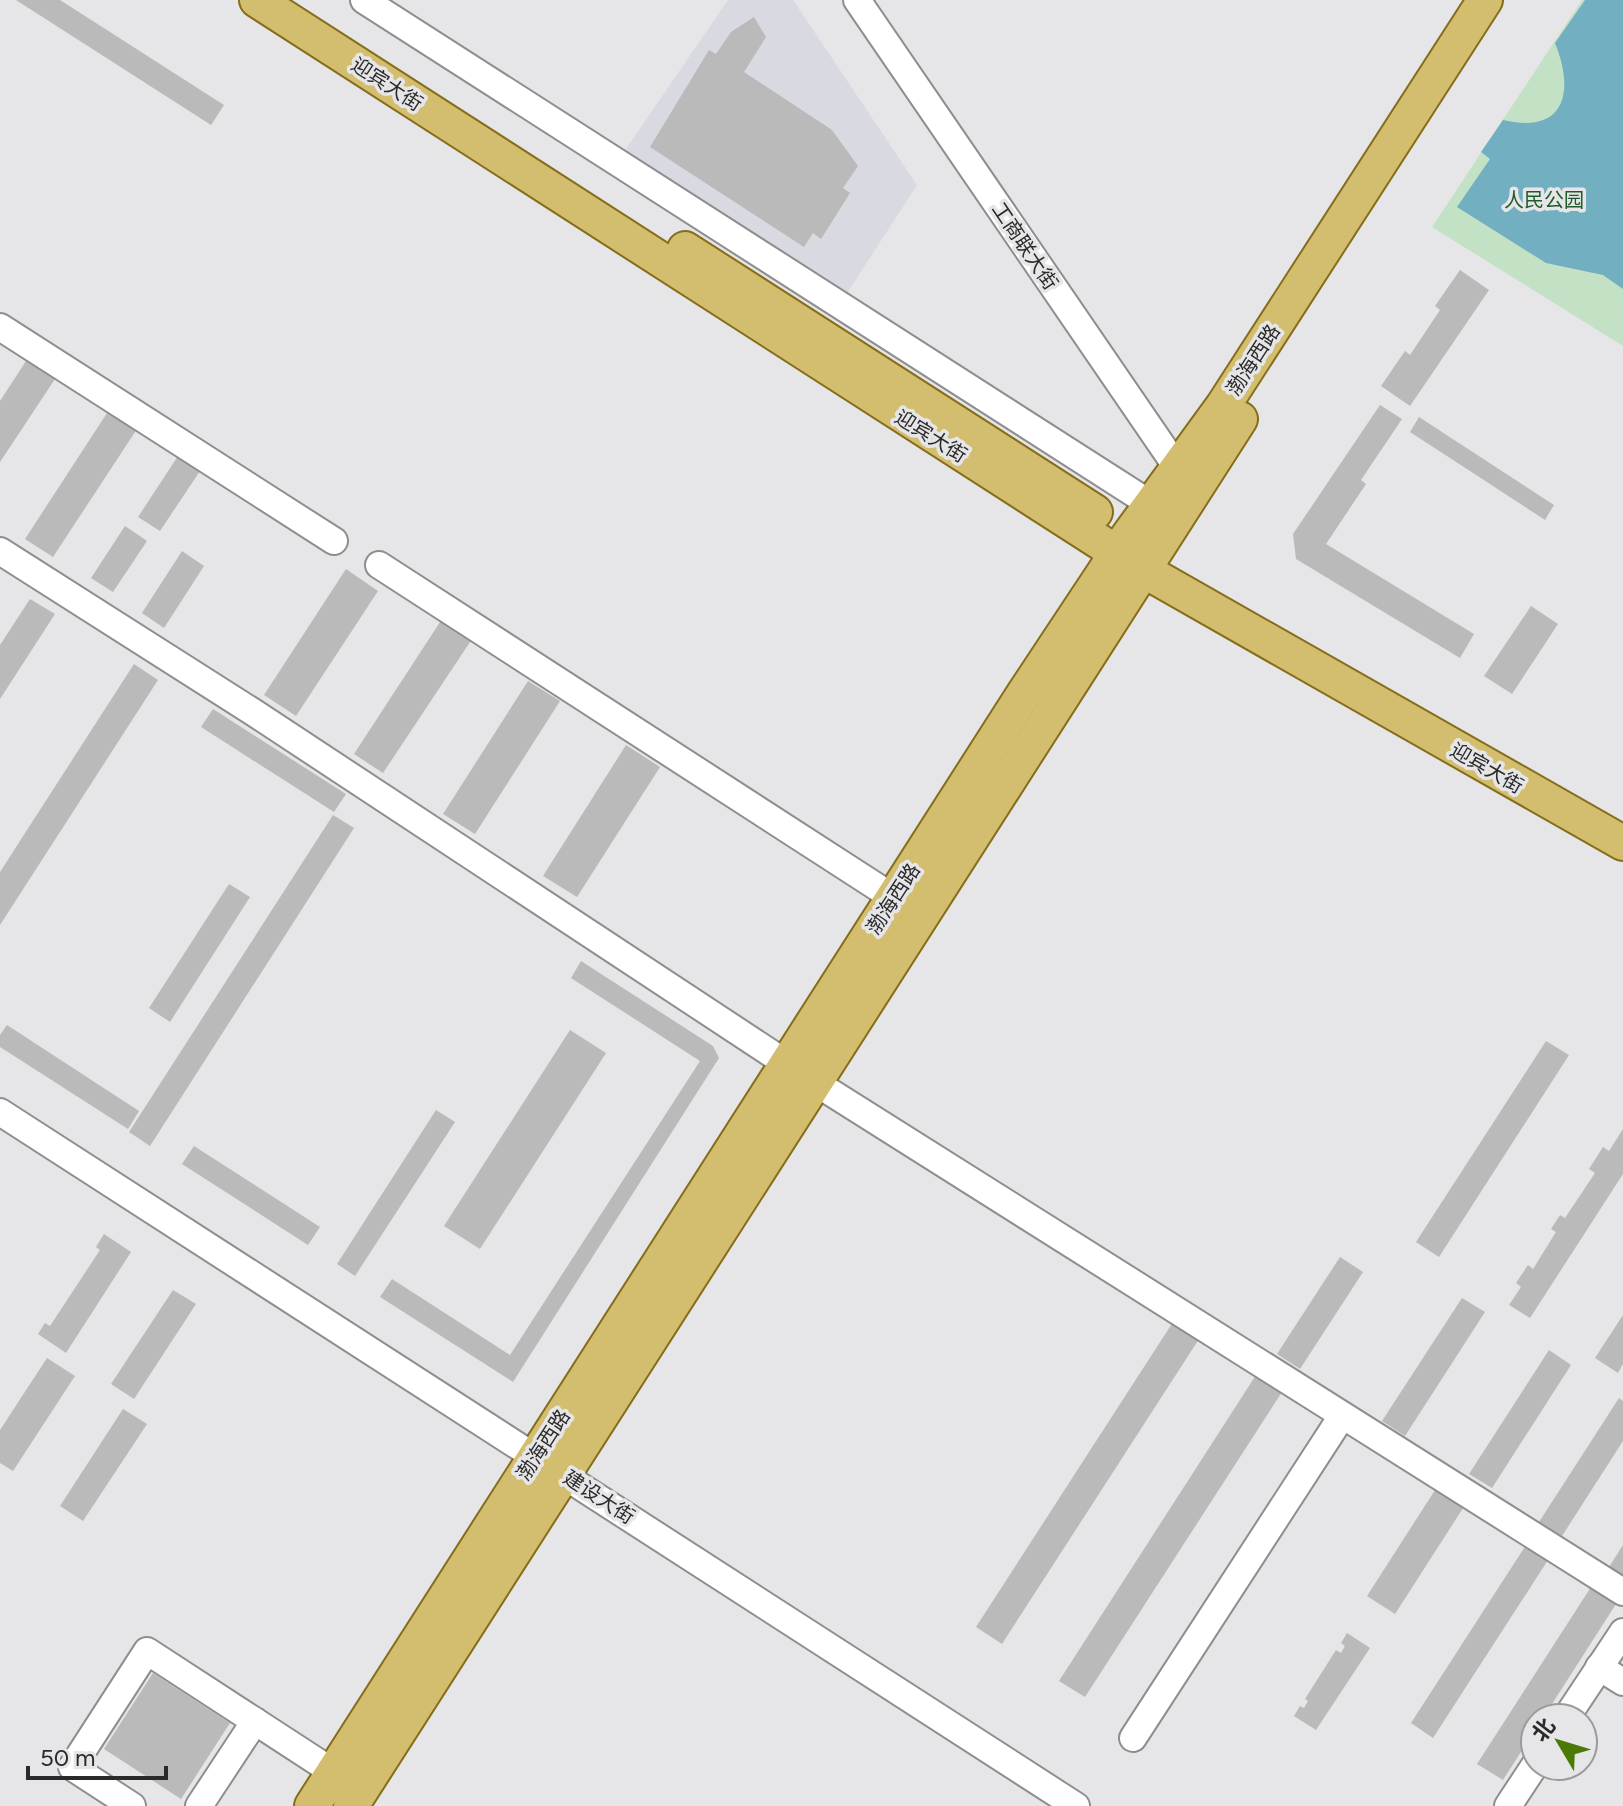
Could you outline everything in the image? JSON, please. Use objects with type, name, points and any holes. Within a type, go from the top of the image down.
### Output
[{"type":"main road","name":"迎宾大街","points":[[257,0],[1137,552],[1551,805],[1623,843]]},
{"type":"main road","name":"迎宾大街","points":[[298,0],[1137,552],[1623,820]]},
{"type":"main road","name":"渤海西路","points":[[1186,480],[1223,406],[1485,0]]},
{"type":"main road","name":"渤海西路","points":[[312,1806],[816,1083],[1137,552],[1508,0]]},
{"type":"main road","name":"渤海西路","points":[[351,1806],[787,1064],[894,898],[1137,552]]},
{"type":"street","points":[[364,0],[1163,512]]},
{"type":"street","name":"工商联大街","points":[[857,0],[1186,480]]},
{"type":"street","points":[[0,327],[334,541]]},
{"type":"street","points":[[0,551],[816,1083],[1623,1592]]},
{"type":"street","points":[[379,565],[894,898]]},
{"type":"street","name":"建设大街","points":[[0,1112],[1076,1806]]},
{"type":"street","points":[[1133,1738],[1342,1416]]},
{"type":"street","points":[[1576,1702],[1623,1632]]},
{"type":"street","points":[[132,1806],[72,1767],[147,1651],[333,1772]]},
{"type":"street","points":[[1599,1667],[1623,1682]]},
{"type":"street","points":[[199,1806],[255,1721]]},
{"type":"street","points":[[1508,1806],[1524,1782]]},
{"type":"shaded area","points":[[728,0],[793,0],[917,185],[836,310],[615,165]]},
{"type":"green space","name":"人民公园","points":[[1582,0],[1623,0],[1623,346],[1432,227]]},
{"type":"water","name":"人民公园","points":[[1585,0],[1623,0],[1623,289],[1603,275],[1546,263],[1457,207],[1490,159],[1481,152],[1503,120],[1524,123],[1540,121],[1560,106],[1564,78],[1555,43]]},
{"type":"building","points":[[16,0],[60,0],[224,105],[211,125]]},
{"type":"building","points":[[754,17],[766,37],[744,72],[832,130],[858,166],[843,188],[850,193],[821,239],[813,233],[804,247],[650,147],[709,50],[716,54],[731,32]]},
{"type":"building","points":[[1460,270],[1489,290],[1410,406],[1381,386],[1405,351],[1410,355],[1440,310],[1435,306]]},
{"type":"building","points":[[28,358],[57,376],[0,462],[0,401]]},
{"type":"building","points":[[1380,405],[1402,419],[1361,480],[1366,484],[1326,544],[1474,634],[1460,658],[1296,559],[1293,534]]},
{"type":"building","points":[[109,410],[137,429],[53,557],[25,539]]},
{"type":"building","points":[[1419,417],[1554,505],[1545,520],[1410,432]]},
{"type":"building","points":[[180,453],[202,468],[160,531],[138,517]]},
{"type":"building","points":[[125,526],[147,541],[113,592],[91,578]]},
{"type":"building","points":[[182,551],[204,566],[164,628],[142,613]]},
{"type":"building","points":[[346,569],[378,591],[296,716],[264,695]]},
{"type":"building","points":[[30,599],[55,614],[0,699],[0,645]]},
{"type":"building","points":[[1531,606],[1558,624],[1512,694],[1484,676]]},
{"type":"building","points":[[442,619],[472,639],[383,773],[354,754]]},
{"type":"building","points":[[134,664],[158,680],[0,925],[0,872]]},
{"type":"building","points":[[528,681],[560,701],[475,834],[443,814]]},
{"type":"building","points":[[213,709],[346,794],[334,812],[201,727]]},
{"type":"building","points":[[626,745],[660,767],[577,897],[543,876]]},
{"type":"building","points":[[333,815],[354,828],[150,1146],[129,1132]]},
{"type":"building","points":[[229,884],[250,897],[170,1022],[149,1008]]},
{"type":"building","points":[[581,961],[713,1046],[719,1058],[513,1382],[380,1297],[392,1279],[510,1355],[700,1061],[571,978]]},
{"type":"building","points":[[7,1025],[139,1111],[128,1129],[0,1047],[0,1035]]},
{"type":"building","points":[[570,1030],[606,1053],[480,1249],[444,1226]]},
{"type":"building","points":[[1546,1041],[1569,1055],[1439,1257],[1416,1242]]},
{"type":"building","points":[[436,1110],[455,1122],[355,1276],[337,1264]]},
{"type":"building","points":[[1623,1129],[1623,1174],[1530,1318],[1509,1305],[1521,1287],[1516,1283],[1528,1265],[1533,1269],[1556,1232],[1551,1229],[1560,1215],[1565,1218],[1595,1173],[1589,1169],[1603,1147],[1609,1151]]},
{"type":"building","points":[[194,1146],[320,1227],[308,1245],[182,1164]]},
{"type":"building","points":[[104,1234],[131,1252],[66,1353],[38,1334],[45,1323],[50,1326],[100,1250],[96,1247]]},
{"type":"building","points":[[1340,1257],[1363,1272],[1300,1369],[1277,1354]]},
{"type":"building","points":[[173,1290],[196,1304],[134,1399],[111,1384]]},
{"type":"building","points":[[1462,1298],[1485,1312],[1405,1436],[1382,1421]]},
{"type":"building","points":[[1623,1315],[1623,1364],[1618,1373],[1595,1358]]},
{"type":"building","points":[[1173,1322],[1199,1339],[1002,1644],[976,1627]]},
{"type":"building","points":[[1549,1350],[1571,1365],[1492,1488],[1469,1474]]},
{"type":"building","points":[[47,1358],[75,1376],[13,1471],[0,1463],[0,1430]]},
{"type":"building","points":[[1256,1375],[1282,1392],[1085,1697],[1059,1681]]},
{"type":"building","points":[[1619,1398],[1623,1401],[1623,1441],[1562,1536],[1539,1522]]},
{"type":"building","points":[[123,1409],[147,1424],[83,1521],[60,1506]]},
{"type":"building","points":[[1437,1487],[1465,1505],[1395,1614],[1367,1596]]},
{"type":"building","points":[[1526,1545],[1548,1560],[1433,1738],[1411,1723]]},
{"type":"building","points":[[1623,1545],[1623,1576],[1609,1567]]},
{"type":"building","points":[[1591,1587],[1616,1604],[1553,1702],[1519,1702],[1519,1755],[1503,1780],[1477,1764]]},
{"type":"building","points":[[1347,1633],[1370,1648],[1316,1730],[1294,1716],[1300,1706],[1304,1708],[1308,1701],[1305,1699],[1336,1650],[1341,1653],[1345,1646],[1341,1643]]},
{"type":"building","points":[[153,1673],[230,1723],[181,1799],[104,1749]]}]
